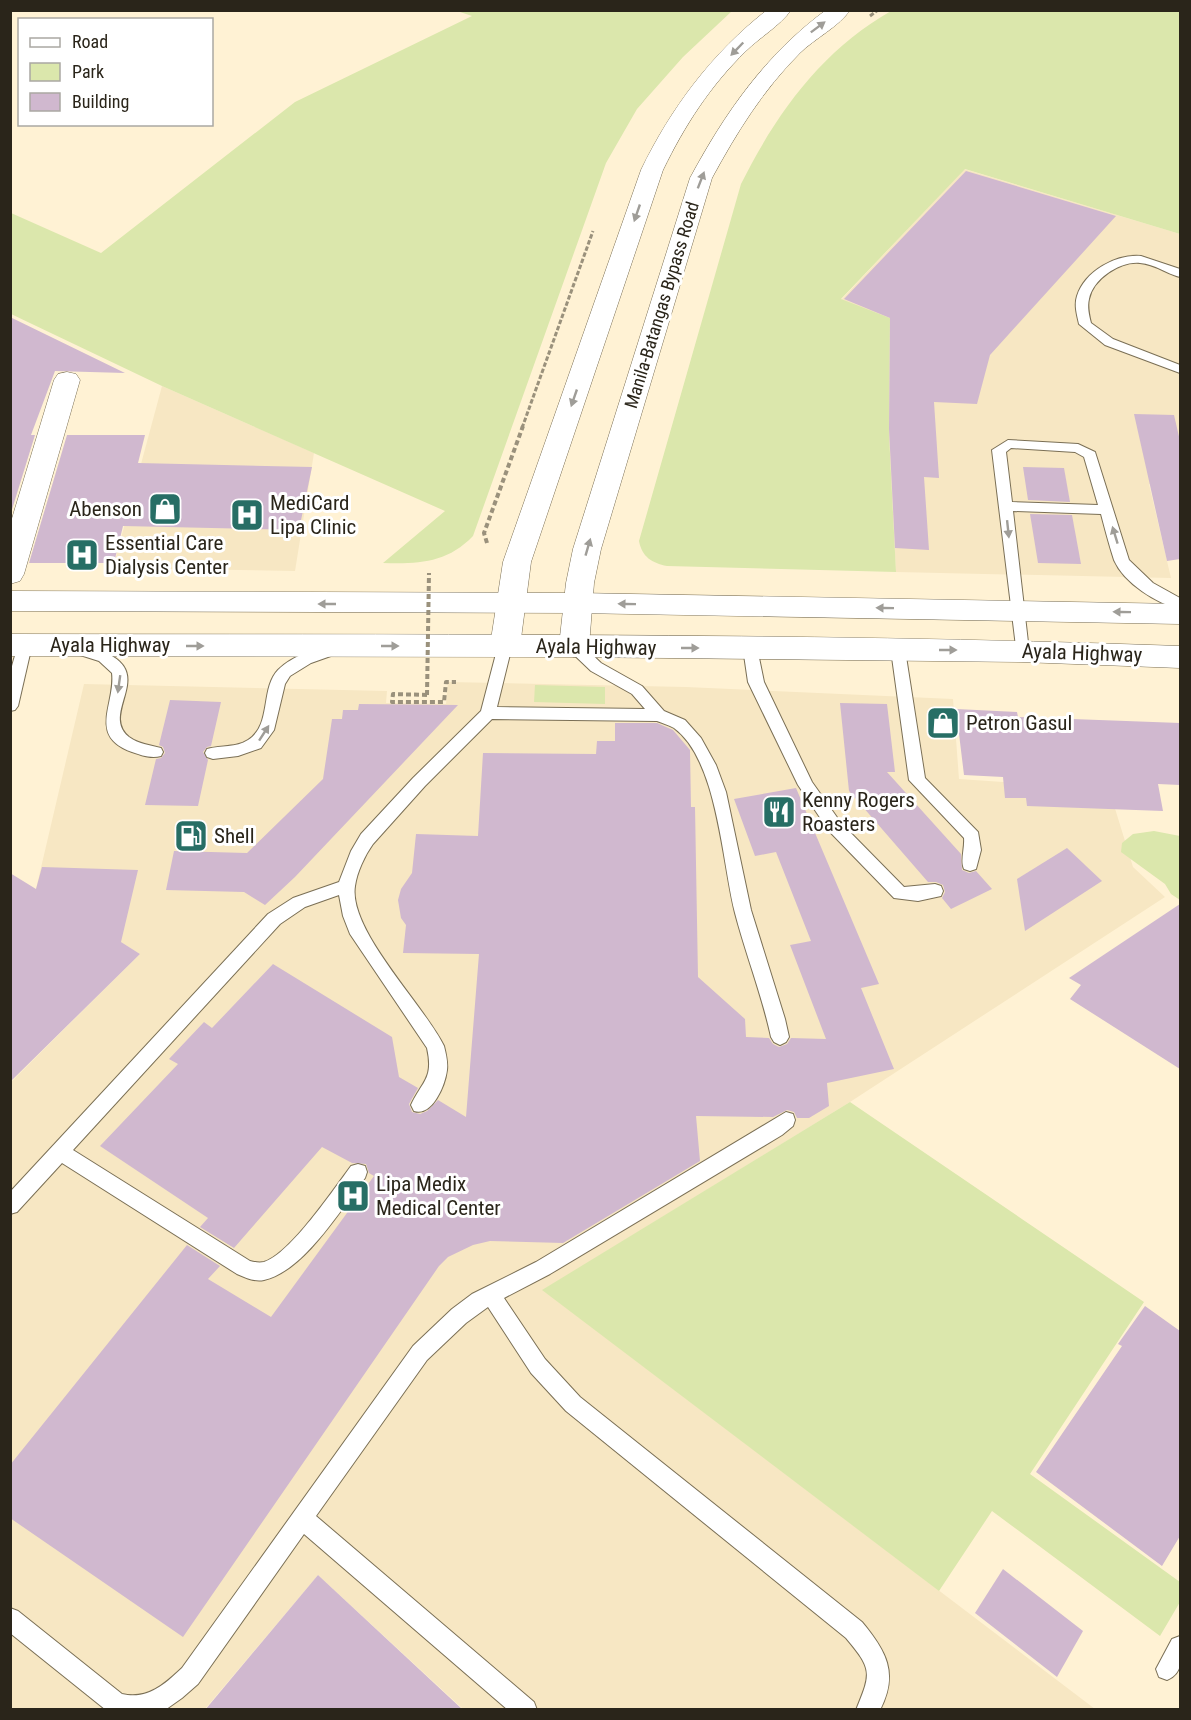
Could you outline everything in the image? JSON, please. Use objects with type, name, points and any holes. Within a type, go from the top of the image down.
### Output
[{"type":"main road","points":[[504,646],[517,562],[652,170],[676,122],[700,90],[754,32],[781,10]]},
{"type":"main road","name":"Manila-Batangas Bypass Road","points":[[574,646],[577,603],[587,549],[701,178],[726,130],[762,80],[794,46],[840,10]]},
{"type":"main road","points":[[10,574],[67,380]]},
{"type":"main road","name":"Ayala Highway","points":[[10,601],[577,603],[1180,614]]},
{"type":"main road","name":"Ayala Highway","points":[[18,645],[574,646],[1022,651],[1180,657]]},
{"type":"lane","points":[[1180,273],[1149,261],[1133,259],[1112,266],[1089,283],[1082,304],[1086,324],[1109,342],[1180,369]]},
{"type":"lane","points":[[1022,651],[999,450],[1008,444],[1078,448],[1086,451],[1090,455],[1122,561],[1131,575],[1152,590],[1180,603]]},
{"type":"lane","points":[[1005,506],[1107,510]]},
{"type":"lane","points":[[10,706],[18,645]]},
{"type":"lane","points":[[60,645],[105,657],[115,665],[120,672],[121,680],[112,713],[114,728],[123,742],[137,749],[154,752]]},
{"type":"lane","points":[[213,753],[234,752],[257,743],[269,726],[276,687],[280,678],[301,662],[340,646]]},
{"type":"lane","points":[[420,1105],[432,1090],[439,1071],[439,1059],[435,1046],[356,929],[351,916],[346,887],[353,864],[367,838],[488,713],[504,646]]},
{"type":"lane","points":[[574,646],[596,667],[637,690],[658,715]]},
{"type":"lane","points":[[750,648],[756,682],[763,698],[806,785],[835,827],[900,893],[918,894],[935,891]]},
{"type":"lane","points":[[898,650],[917,780],[972,836],[973,850],[970,864]]},
{"type":"lane","points":[[488,713],[658,715],[677,722],[689,734],[702,754],[714,781],[727,823],[739,896],[780,1037]]},
{"type":"lane","points":[[10,1206],[274,919],[296,902],[312,895],[346,887]]},
{"type":"lane","points":[[10,1619],[117,1704],[137,1708],[147,1706],[170,1693],[190,1676],[420,1353],[466,1310],[491,1294],[543,1268],[775,1130],[786,1120]]},
{"type":"lane","points":[[59,1152],[254,1272],[267,1270],[288,1258],[358,1172]]},
{"type":"lane","points":[[491,1294],[534,1364],[558,1390],[854,1630],[878,1663],[880,1683],[876,1697],[867,1710]]},
{"type":"lane","points":[[302,1518],[526,1710]]},
{"type":"lane","points":[[1167,1669],[1180,1647]]},
{"type":"path","points":[[868,17],[878,10]]},
{"type":"path","points":[[429,573],[427,695],[393,694],[392,702],[444,702],[446,682],[464,682]]},
{"type":"shaded area","points":[[964,169],[1180,234],[1180,485],[1149,484],[1171,578],[896,572],[889,434],[890,318],[841,300]]},
{"type":"shaded area","points":[[162,386],[314,453],[295,571],[113,568]]},
{"type":"shaded area","name":"Lipa Medix Medical Center","points":[[448,682],[686,687],[953,699],[959,779],[1109,789],[1133,867],[1165,897],[850,1102],[543,1290],[1095,1709],[463,1709],[318,1575],[205,1709],[11,1710],[11,1082],[140,954],[36,889],[84,684],[387,691],[386,703],[446,704]]},
{"type":"green space","points":[[457,11],[732,11],[683,57],[637,109],[606,163],[473,536],[443,557],[420,562],[383,563],[445,511],[162,386],[11,314],[11,213],[101,253],[295,102],[472,16]]},
{"type":"green space","points":[[891,11],[1180,11],[1180,234],[965,169],[841,299],[890,318],[889,434],[896,572],[667,566],[657,563],[645,555],[639,541],[741,184],[786,109],[822,64],[866,27]]},
{"type":"green space","points":[[535,685],[605,687],[605,704],[534,702]]},
{"type":"green space","points":[[1154,831],[1180,836],[1180,900],[1171,894],[1165,884],[1121,852],[1122,843],[1133,834]]},
{"type":"green space","points":[[850,1102],[1144,1302],[1030,1474],[1180,1582],[1180,1602],[1160,1636],[992,1511],[939,1591],[542,1290]]},
{"type":"building","points":[[966,171],[1116,216],[990,355],[977,404],[934,402],[939,478],[924,477],[929,550],[895,548],[889,429],[890,318],[844,299]]},
{"type":"building","points":[[10,317],[125,373],[55,371],[31,435],[35,435],[10,516]]},
{"type":"building","points":[[1134,414],[1174,415],[1180,441],[1180,559],[1167,561]]},
{"type":"building","points":[[67,435],[145,435],[138,463],[312,467],[299,530],[123,526],[114,563],[29,563]]},
{"type":"building","points":[[1023,467],[1064,468],[1070,502],[1028,500]]},
{"type":"building","points":[[1030,514],[1072,515],[1081,564],[1038,563]]},
{"type":"building","points":[[170,700],[221,702],[211,746],[203,752],[208,760],[198,806],[145,805],[156,759],[161,758],[165,753],[163,747],[159,745]]},
{"type":"building","points":[[840,703],[887,704],[895,772],[887,772],[961,854],[962,870],[969,873],[976,871],[992,889],[951,909],[942,898],[945,892],[943,885],[928,882],[849,791]]},
{"type":"building","points":[[359,704],[458,705],[295,877],[265,905],[244,892],[166,890],[174,851],[247,853],[323,779],[332,719],[342,719],[343,710],[358,710]]},
{"type":"building","points":[[956,709],[1017,712],[1018,717],[1180,723],[1180,785],[1158,784],[1163,811],[1027,806],[1026,798],[1005,798],[1003,777],[964,775]]},
{"type":"building","points":[[615,723],[657,723],[673,730],[690,750],[691,807],[695,807],[698,977],[745,1019],[746,1037],[769,1038],[779,1047],[787,1044],[791,1038],[826,1039],[790,945],[811,941],[776,852],[755,856],[734,799],[796,788],[879,984],[861,988],[894,1069],[827,1083],[829,1106],[809,1118],[797,1118],[794,1112],[787,1110],[773,1117],[696,1116],[700,1161],[563,1243],[490,1241],[473,1245],[448,1257],[439,1266],[183,1637],[10,1518],[10,1465],[187,1245],[220,1266],[208,1279],[271,1317],[374,1176],[369,1173],[366,1164],[352,1163],[322,1147],[234,1248],[200,1227],[208,1218],[100,1146],[178,1064],[169,1059],[204,1022],[212,1028],[273,964],[392,1037],[399,1077],[418,1088],[409,1104],[412,1112],[420,1114],[427,1111],[438,1100],[466,1117],[479,954],[403,953],[406,925],[401,918],[398,900],[401,889],[412,873],[416,834],[478,836],[483,753],[596,754],[597,741],[615,741]]},
{"type":"building","points":[[1067,848],[1102,881],[1025,931],[1017,879]]},
{"type":"building","points":[[42,867],[138,870],[121,942],[140,954],[10,1082],[10,873],[36,889]]},
{"type":"building","points":[[1180,904],[1180,1069],[1070,999],[1081,985],[1069,978]]},
{"type":"building","points":[[1145,1306],[1180,1331],[1180,1536],[1162,1566],[1036,1472],[1122,1346],[1118,1344]]},
{"type":"building","points":[[1003,1569],[1083,1631],[1057,1677],[975,1613]]},
{"type":"building","points":[[318,1575],[463,1710],[205,1710]]},
{"type":"place","name":"Abenson","points":[[165,509]]},
{"type":"place","name":"MediCard Lipa Clinic","points":[[247,515]]},
{"type":"place","name":"Essential Care Dialysis Center","points":[[82,555]]},
{"type":"place","name":"Petron Gasul","points":[[943,723]]},
{"type":"place","name":"Kenny Rogers Roasters","points":[[779,812]]},
{"type":"place","name":"Shell","points":[[191,836]]},
{"type":"place","name":"Lipa Medix Medical Center","points":[[353,1196]]}]
